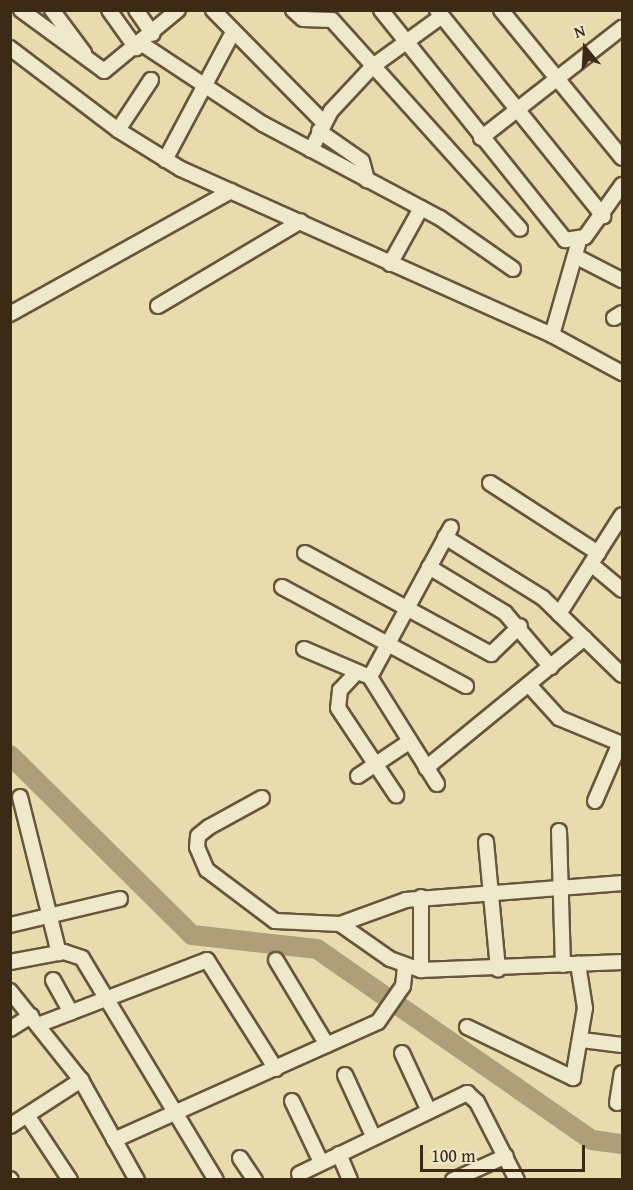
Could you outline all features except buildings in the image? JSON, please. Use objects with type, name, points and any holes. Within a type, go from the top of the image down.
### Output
[{"type":"street","points":[[21,10],[93,64],[108,70],[139,46],[178,10]]},
{"type":"street","points":[[52,10],[93,64]]},
{"type":"street","points":[[110,10],[139,46],[311,150],[421,208],[513,269]]},
{"type":"street","points":[[136,10],[153,34]]},
{"type":"street","points":[[213,10],[321,127],[362,161],[367,180]]},
{"type":"street","points":[[293,10],[303,19],[332,20],[520,229]]},
{"type":"street","points":[[381,10],[558,235],[579,241]]},
{"type":"street","points":[[501,10],[622,158]]},
{"type":"street","points":[[311,150],[321,127],[373,66],[405,43],[440,13],[603,216]]},
{"type":"street","points":[[481,138],[622,28]]},
{"type":"street","points":[[165,160],[233,32]]},
{"type":"street","points":[[13,55],[118,130],[165,160],[390,264],[552,335],[622,373]]},
{"type":"street","points":[[118,130],[151,80]]},
{"type":"street","points":[[552,335],[579,241],[603,216],[622,185]]},
{"type":"street","points":[[10,314],[231,191]]},
{"type":"street","points":[[390,264],[421,208]]},
{"type":"street","points":[[158,306],[301,221]]},
{"type":"street","points":[[575,256],[622,280]]},
{"type":"street","points":[[490,483],[595,559],[622,590]]},
{"type":"street","points":[[560,614],[622,515]]},
{"type":"street","points":[[396,795],[335,699],[364,675],[386,645],[448,532],[529,589],[560,614],[622,675]]},
{"type":"street","points":[[305,553],[407,606],[490,654],[519,626]]},
{"type":"street","points":[[429,567],[519,626],[551,667]]},
{"type":"street","points":[[282,587],[466,686]]},
{"type":"street","points":[[426,768],[585,638]]},
{"type":"street","points":[[304,649],[364,675],[437,784]]},
{"type":"street","points":[[530,685],[559,718],[621,743],[595,801]]},
{"type":"street","points":[[358,776],[409,742]]},
{"type":"street","points":[[20,797],[59,953]]},
{"type":"street","points":[[262,798],[198,836],[199,857],[259,914],[298,926],[340,924],[421,897],[622,883]]},
{"type":"street","points":[[559,831],[563,965]]},
{"type":"street","points":[[486,842],[498,969]]},
{"type":"street","points":[[421,897],[421,970]]},
{"type":"street","points":[[10,925],[120,899]]},
{"type":"street","points":[[340,924],[405,966],[421,970],[498,969],[622,962]]},
{"type":"street","points":[[10,962],[59,953],[82,958],[216,1179]]},
{"type":"street","points":[[10,1029],[35,1020],[71,1012],[207,960],[276,1069]]},
{"type":"street","points":[[276,960],[327,1045]]},
{"type":"street","points":[[467,1028],[573,1078],[582,1040],[585,998],[578,964]]},
{"type":"street","points":[[114,1140],[177,1116],[327,1045],[389,1011],[403,986],[405,966]]},
{"type":"street","points":[[53,980],[71,1012]]},
{"type":"street","points":[[10,991],[81,1080],[137,1179]]},
{"type":"street","points":[[582,1040],[622,1045]]},
{"type":"street","points":[[402,1053],[428,1109]]},
{"type":"street","points":[[617,1102],[622,1073]]},
{"type":"street","points":[[345,1075],[374,1136]]},
{"type":"street","points":[[10,1126],[81,1080]]},
{"type":"street","points":[[299,1174],[428,1109],[467,1093],[477,1102],[517,1179]]},
{"type":"street","points":[[292,1101],[321,1162]]},
{"type":"street","points":[[27,1115],[70,1179]]},
{"type":"street","points":[[339,1154],[350,1179]]},
{"type":"street","points":[[453,1179],[506,1156]]},
{"type":"street","points":[[240,1158],[255,1179]]},
{"type":"waterway","points":[[10,755],[192,935],[317,949],[592,1140],[622,1144]]}]
